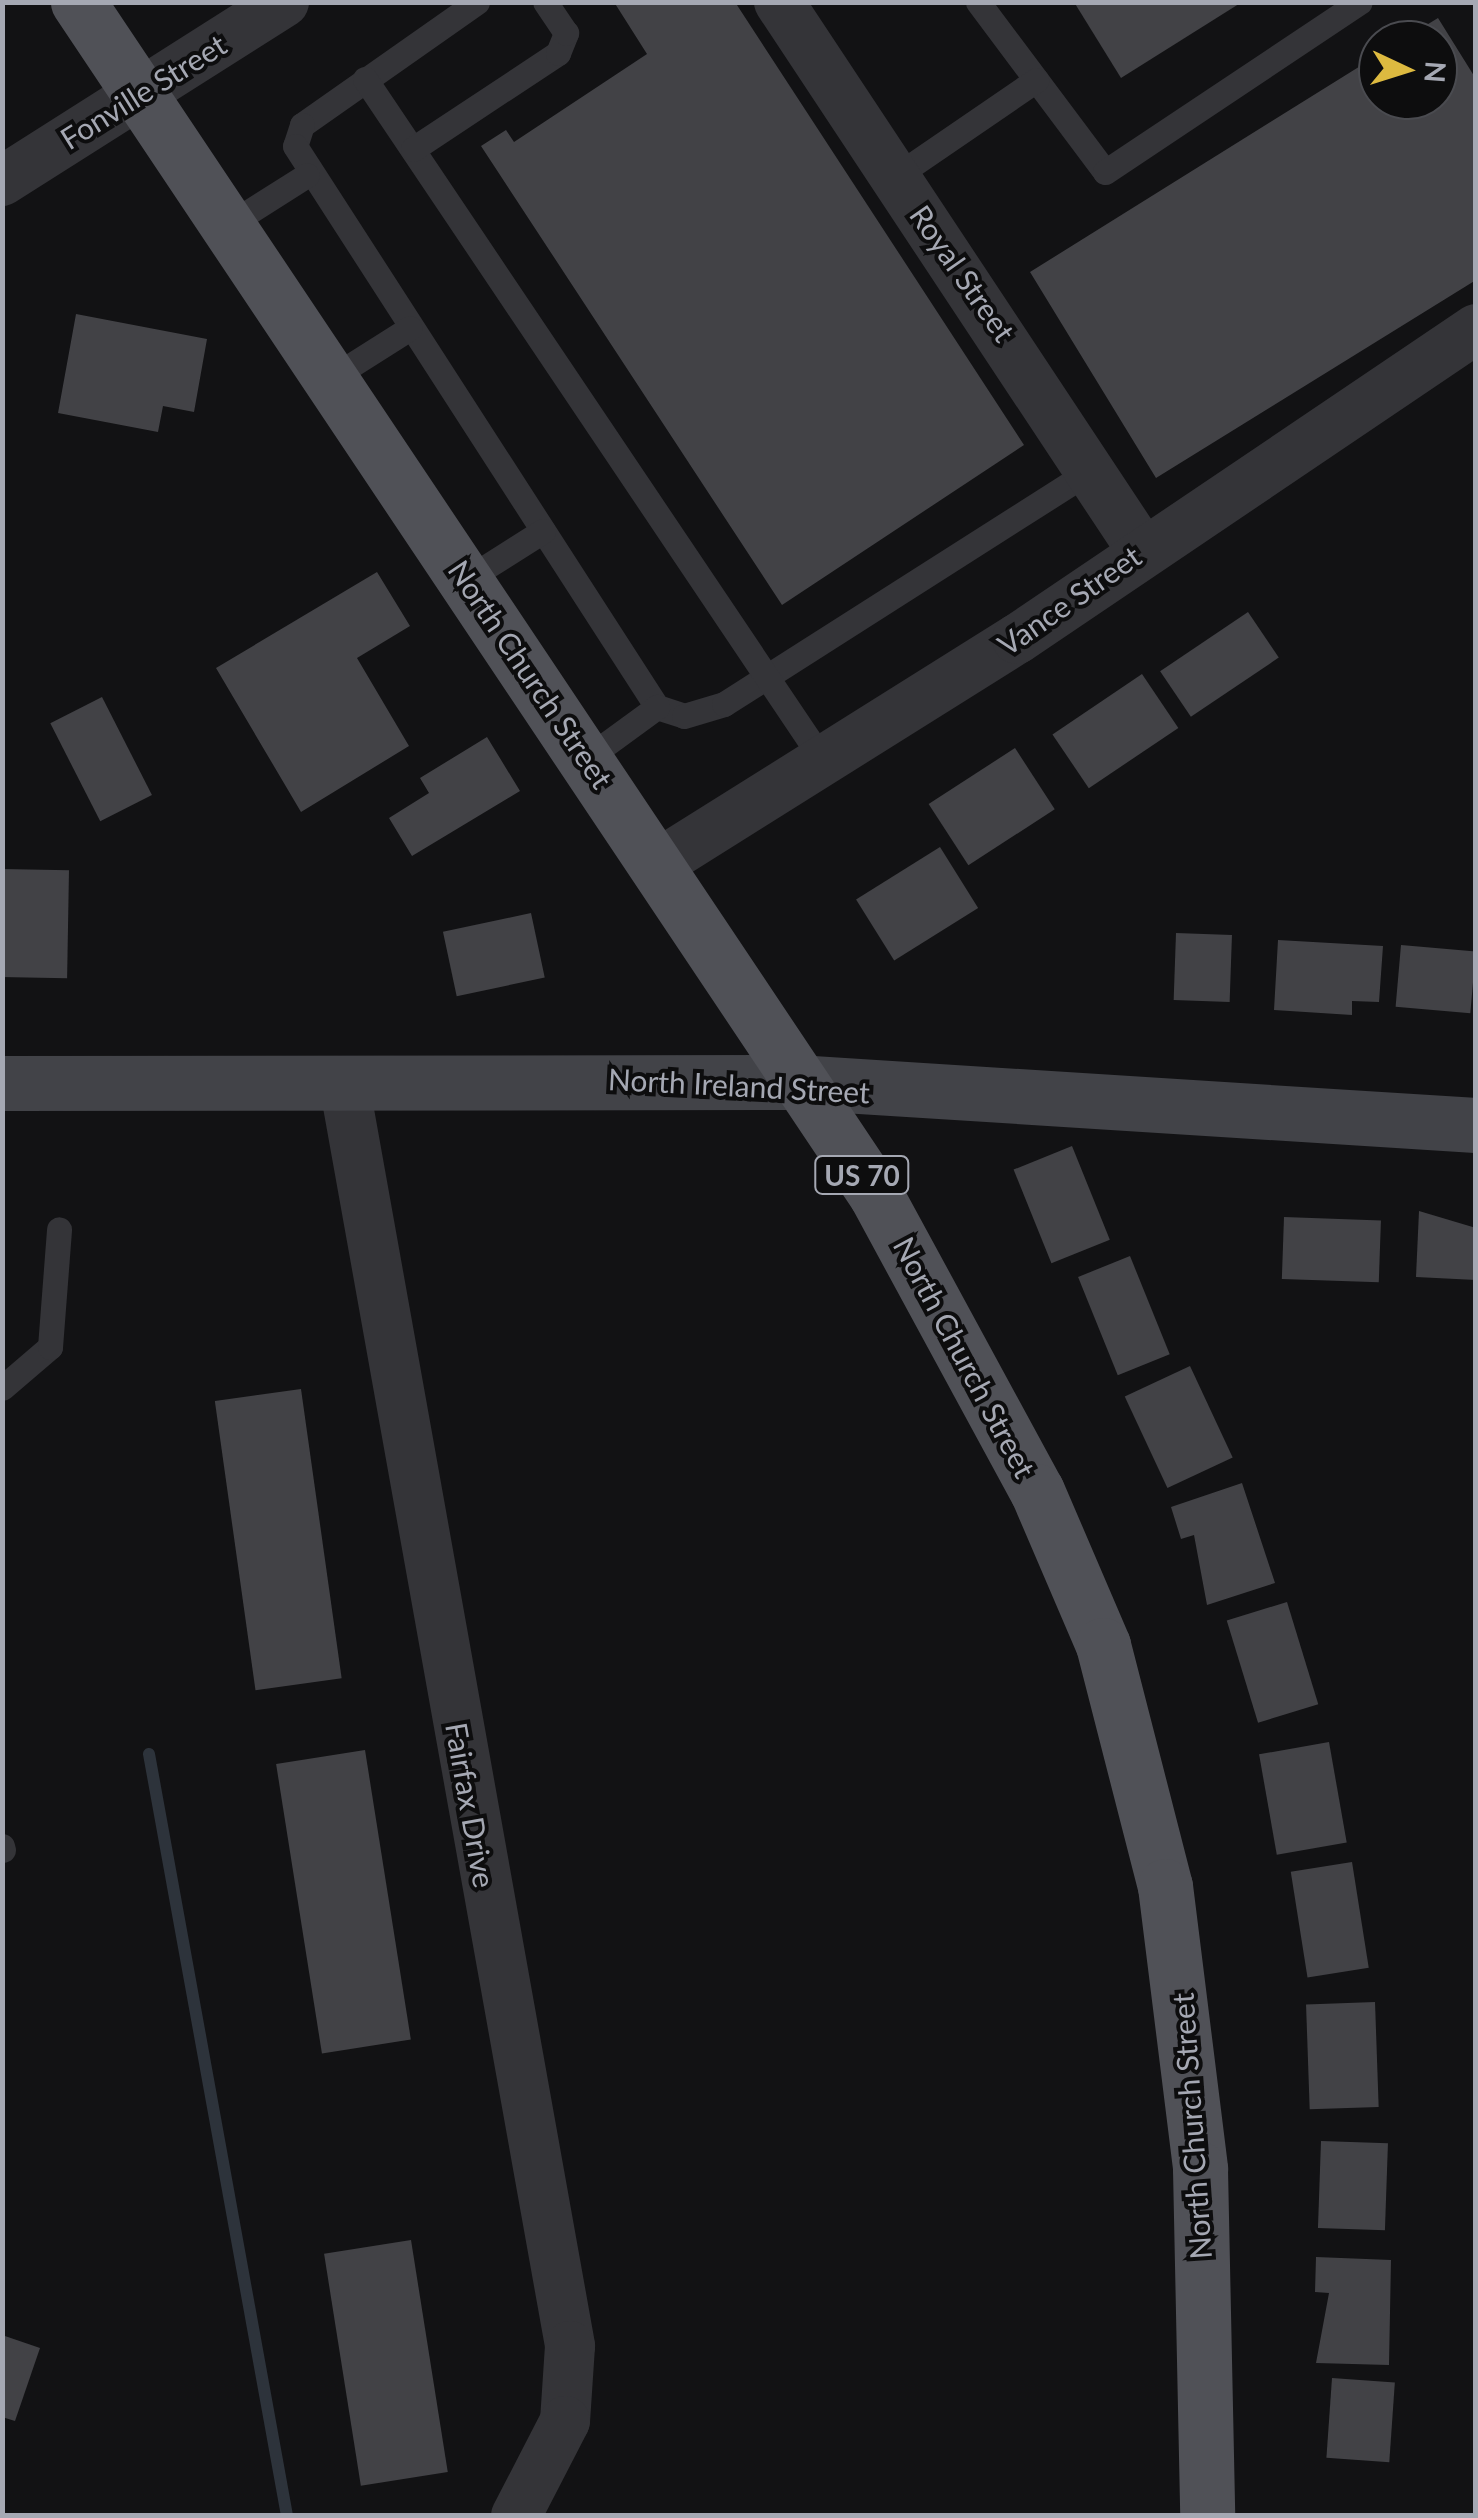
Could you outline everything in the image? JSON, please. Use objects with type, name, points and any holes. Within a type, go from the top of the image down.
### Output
[{"type":"main road","name":"North Church Street","points":[[78,2],[658,864],[974,1363],[1103,1645],[1134,1747],[1189,2044],[1206,2516]]},
{"type":"street","name":"Fonville Street","points":[[2,181],[284,2]]},
{"type":"street","name":"Royal Street","points":[[778,2],[1141,549]]},
{"type":"street","name":"Vance Street","points":[[658,864],[1018,639],[1141,549],[1476,330]]},
{"type":"street","name":"North Ireland Street","points":[[2,1083],[796,1082],[1476,1125]]},
{"type":"street","name":"Fairfax Drive","points":[[344,1083],[570,2346],[564,2421],[516,2516]]},
{"type":"lane","points":[[476,2],[302,125],[295,146],[307,175],[657,707]]},
{"type":"lane","points":[[412,148],[558,53],[566,32],[545,2]]},
{"type":"lane","points":[[978,2],[1105,172],[1360,2]]},
{"type":"lane","points":[[365,79],[771,674],[822,759]]},
{"type":"lane","points":[[896,176],[1036,80]]},
{"type":"lane","points":[[228,225],[307,175]]},
{"type":"lane","points":[[331,378],[410,328]]},
{"type":"lane","points":[[587,758],[657,707],[697,712],[771,674],[1092,470]]},
{"type":"lane","points":[[467,579],[543,531]]},
{"type":"lane","points":[[2,1388],[50,1347],[59,1230]]},
{"type":"building","points":[[614,2],[735,2],[1024,445],[782,605],[481,146],[506,130],[514,142],[647,54]]},
{"type":"building","points":[[1074,2],[1242,2],[1121,78]]},
{"type":"building","points":[[1458,50],[1476,79],[1476,280],[1156,478],[1030,272],[1358,67],[1358,120],[1458,120]]},
{"type":"building","points":[[76,314],[207,339],[194,412],[163,406],[158,432],[58,413]]},
{"type":"building","points":[[377,572],[410,626],[357,658],[409,746],[301,812],[216,668]]},
{"type":"building","points":[[1248,612],[1279,658],[1191,717],[1160,671]]},
{"type":"building","points":[[1142,674],[1178,728],[1089,788],[1052,734]]},
{"type":"building","points":[[102,697],[152,795],[100,821],[50,723]]},
{"type":"building","points":[[487,737],[520,791],[412,856],[389,818],[429,793],[420,778]]},
{"type":"building","points":[[1015,748],[1055,809],[968,865],[929,804]]},
{"type":"building","points":[[940,847],[978,908],[894,961],[856,899]]},
{"type":"building","points":[[2,869],[69,870],[67,978],[2,977]]},
{"type":"building","points":[[531,913],[545,978],[457,996],[443,932]]},
{"type":"building","points":[[1176,933],[1232,935],[1230,1002],[1174,1000]]},
{"type":"building","points":[[1278,940],[1383,946],[1379,1002],[1352,1001],[1352,1015],[1274,1010]]},
{"type":"building","points":[[1401,945],[1476,952],[1470,1013],[1396,1007]]},
{"type":"building","points":[[1072,1146],[1110,1240],[1051,1263],[1014,1170]]},
{"type":"building","points":[[1419,1211],[1476,1228],[1476,1280],[1416,1277]]},
{"type":"building","points":[[1284,1217],[1381,1220],[1379,1282],[1282,1279]]},
{"type":"building","points":[[1130,1256],[1170,1354],[1118,1375],[1078,1277]]},
{"type":"building","points":[[1190,1366],[1233,1458],[1167,1488],[1125,1396]]},
{"type":"building","points":[[301,1389],[342,1678],[255,1690],[215,1401]]},
{"type":"building","points":[[1242,1483],[1275,1583],[1207,1605],[1194,1535],[1181,1539],[1171,1507]]},
{"type":"building","points":[[1287,1602],[1318,1704],[1258,1723],[1227,1620]]},
{"type":"building","points":[[1329,1742],[1347,1842],[1277,1855],[1259,1754]]},
{"type":"building","points":[[365,1750],[411,2039],[322,2053],[276,1764]]},
{"type":"building","points":[[1352,1862],[1369,1968],[1308,1977],[1291,1872]]},
{"type":"building","points":[[1375,2002],[1379,2107],[1310,2109],[1306,2004]]},
{"type":"building","points":[[1321,2141],[1388,2143],[1385,2230],[1318,2228]]},
{"type":"building","points":[[411,2240],[448,2472],[361,2486],[324,2254]]},
{"type":"building","points":[[1316,2257],[1391,2260],[1389,2365],[1316,2363],[1329,2293],[1315,2292]]},
{"type":"building","points":[[2,2335],[40,2348],[15,2421],[2,2417]]},
{"type":"building","points":[[1332,2378],[1395,2382],[1389,2462],[1326,2458]]},
{"type":"waterway","points":[[149,1754],[287,2516]]}]
